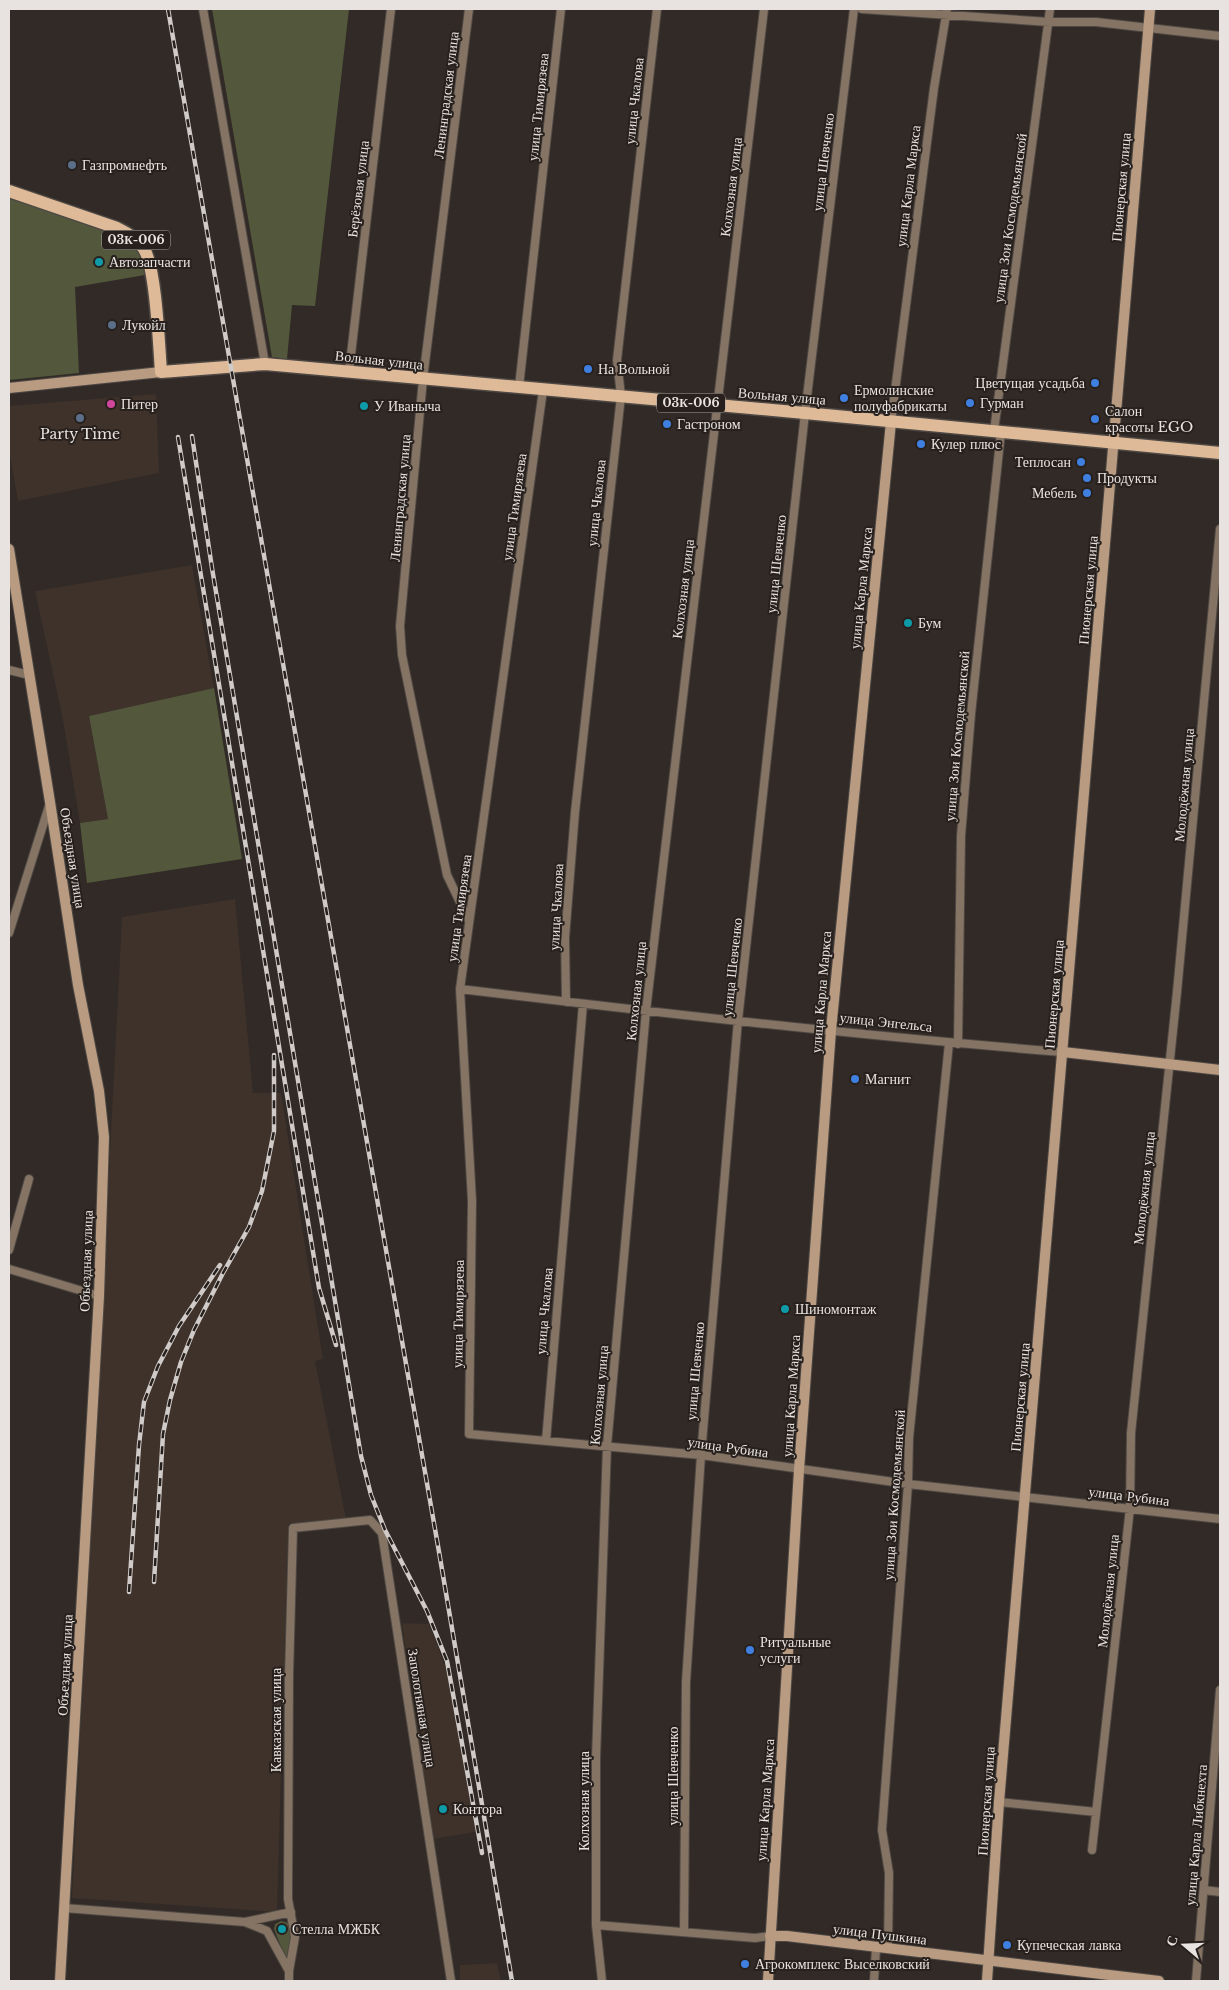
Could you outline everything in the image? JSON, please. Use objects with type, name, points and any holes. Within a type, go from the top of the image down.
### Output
[{"type":"main road","name":"03К-006","points":[[9,191],[117,228],[128,234],[144,249],[148,259],[153,287],[161,372]]},
{"type":"main road","name":"Вольная улица","points":[[161,372],[265,364],[1220,453]]},
{"type":"street","points":[[203,9],[265,364]]},
{"type":"street","name":"Берёзовая улица","points":[[349,372],[391,9]]},
{"type":"street","name":"Ленинградская улица","points":[[469,9],[423,379],[400,626],[402,655],[447,874],[470,922]]},
{"type":"street","name":"улица Тимирязева","points":[[520,387],[561,9]]},
{"type":"street","name":"улица Чкалова","points":[[566,1002],[565,938],[575,812],[621,396],[618,360],[658,9]]},
{"type":"street","name":"Колхозная улица","points":[[602,1981],[596,1925],[596,1758],[607,1446],[646,1012],[764,9]]},
{"type":"street","name":"улица Шевченко","points":[[684,1932],[686,1682],[701,1455],[738,1020],[805,413],[854,9]]},
{"type":"street","points":[[862,9],[946,12],[1049,22],[1096,22],[1220,36]]},
{"type":"street","name":"улица Зои Космодемьянской","points":[[888,1949],[888,1873],[882,1830],[908,1484],[909,1438],[954,1044],[960,836],[997,432],[1050,9]]},
{"type":"street","name":"Пионерская улица","points":[[987,1981],[999,1802],[1150,9]]},
{"type":"street","name":"улица Карла Маркса","points":[[768,1981],[830,1030],[891,422],[934,88],[946,12]]},
{"type":"street","name":"Вольная улица","points":[[9,388],[161,372]]},
{"type":"street","name":"улица Тимирязева","points":[[469,1434],[472,1201],[460,990],[543,390]]},
{"type":"street","name":"Молодёжная улица","points":[[1092,1850],[1130,1508],[1132,1433],[1178,982],[1220,529]]},
{"type":"street","name":"Объездная улица","points":[[9,549],[78,985],[99,1091],[104,1137],[99,1296],[60,1981]]},
{"type":"street","points":[[9,670],[29,675]]},
{"type":"street","points":[[9,933],[50,802]]},
{"type":"street","name":"улица Энгельса","points":[[460,990],[646,1012],[738,1020],[954,1044],[1063,1052],[1168,1066],[1220,1070]]},
{"type":"street","name":"улица Чкалова","points":[[546,1441],[583,1004]]},
{"type":"street","points":[[9,1250],[29,1179]]},
{"type":"street","points":[[9,1271],[99,1296]]},
{"type":"street","name":"улица Рубина","points":[[469,1434],[701,1455],[908,1484],[1220,1519]]},
{"type":"street","name":"Заполотняная улица","points":[[293,1528],[370,1520],[382,1533],[451,1981]]},
{"type":"street","name":"Кавказская улица","points":[[289,1981],[295,1937],[288,1899],[289,1675],[293,1528]]},
{"type":"street","name":"улица Карла Либкнехта","points":[[1196,1981],[1220,1690]]},
{"type":"street","points":[[999,1802],[1096,1812]]},
{"type":"street","points":[[1204,1890],[1220,1892]]},
{"type":"street","name":"Кавказская улица","points":[[64,1908],[245,1922],[290,1912]]},
{"type":"street","name":"Кавказская улица","points":[[245,1922],[267,1931],[289,1971]]},
{"type":"street","name":"улица Пушкина","points":[[596,1925],[755,1938],[787,1936],[989,1960],[1087,1976],[1160,1981]]},
{"type":"street","points":[[874,1981],[876,1948]]},
{"type":"shaded area","points":[[156,394],[159,473],[18,501],[9,449],[9,406]]},
{"type":"shaded area","points":[[192,565],[214,688],[89,716],[108,819],[80,823],[63,720],[35,591]]},
{"type":"shaded area","points":[[235,899],[253,1093],[281,1093],[323,1359],[315,1361],[346,1519],[288,1524],[277,1912],[72,1898],[122,917]]},
{"type":"shaded area","points":[[402,1623],[429,1624],[449,1677],[476,1832],[433,1839]]},
{"type":"shaded area","points":[[497,1963],[501,1981],[460,1981],[460,1965]]},
{"type":"green space","points":[[212,9],[349,9],[315,306],[292,305],[287,359],[272,357]]},
{"type":"green space","points":[[9,198],[111,233],[136,245],[143,257],[145,275],[75,287],[79,373],[9,380]]},
{"type":"green space","points":[[214,688],[242,859],[87,883],[80,823],[108,819],[89,716]]},
{"type":"green space","points":[[281,1921],[289,1923],[291,1931],[290,1962],[287,1962],[274,1929],[275,1924]]},
{"type":"railway","points":[[168,9],[438,1546],[512,1981]]},
{"type":"railway","points":[[192,436],[212,568],[361,1456],[371,1495],[385,1530],[427,1611],[447,1661],[482,1853]]},
{"type":"railway","points":[[178,437],[319,1288],[336,1345]]},
{"type":"railway","points":[[154,1582],[163,1434],[170,1400],[181,1362],[194,1330],[249,1227],[262,1191],[274,1131],[274,1055]]},
{"type":"railway","points":[[129,1592],[139,1445],[144,1402],[158,1366],[179,1326],[220,1265]]},
{"type":"place","name":"Газпромнефть","points":[[72,165]]},
{"type":"place","name":"Автозапчасти","points":[[99,262]]},
{"type":"place","name":"Лукойл","points":[[112,325]]},
{"type":"place","name":"На Вольной","points":[[588,369]]},
{"type":"place","name":"Цветущая усадьба","points":[[1095,383]]},
{"type":"place","name":"Ермолинские полуфабрикаты","points":[[844,398]]},
{"type":"place","name":"Гурман","points":[[970,403]]},
{"type":"place","name":"Питер","points":[[111,404]]},
{"type":"place","name":"У Иваныча","points":[[364,406]]},
{"type":"place","name":"Party Time","points":[[80,418]]},
{"type":"place","name":"Салон красоты EGO","points":[[1095,419]]},
{"type":"place","name":"Гастроном","points":[[667,424]]},
{"type":"place","name":"Кулер плюс","points":[[921,444]]},
{"type":"place","name":"Теплосан","points":[[1081,462]]},
{"type":"place","name":"Продукты","points":[[1087,478]]},
{"type":"place","name":"Мебель","points":[[1087,493]]},
{"type":"place","name":"Бум","points":[[908,623]]},
{"type":"place","name":"Магнит","points":[[855,1079]]},
{"type":"place","name":"Шиномонтаж","points":[[785,1309]]},
{"type":"place","name":"Ритуальные услуги","points":[[750,1650]]},
{"type":"place","name":"Контора","points":[[443,1809]]},
{"type":"place","name":"Стелла МЖБК","points":[[282,1929]]},
{"type":"place","name":"Купеческая лавка","points":[[1007,1945]]},
{"type":"place","name":"Агрокомплекс Выселковский","points":[[745,1964]]}]
